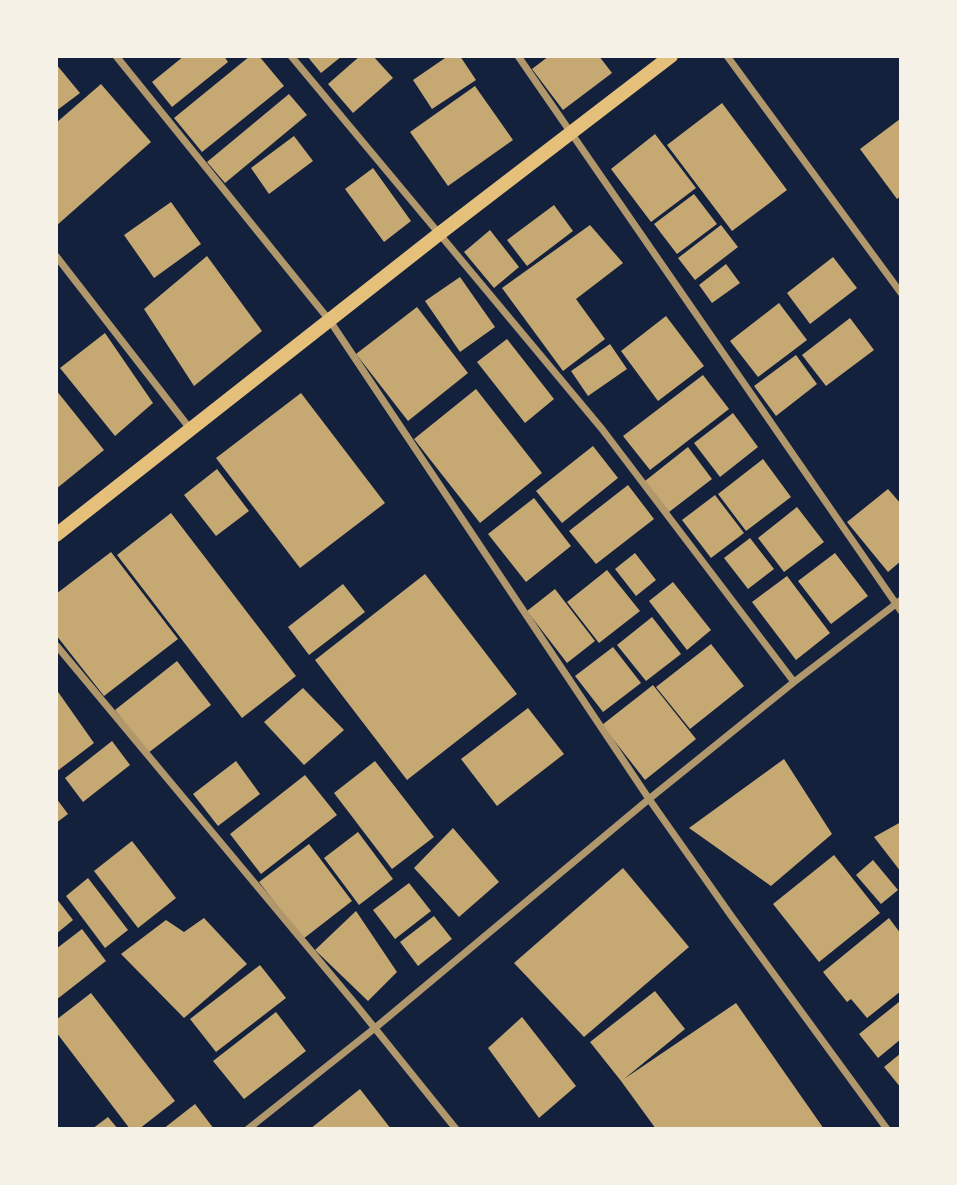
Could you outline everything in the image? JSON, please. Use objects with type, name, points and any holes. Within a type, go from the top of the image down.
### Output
[{"type":"main road","points":[[56,536],[439,234],[671,56]]},
{"type":"street","points":[[116,56],[330,321],[649,799],[887,1129]]},
{"type":"street","points":[[291,56],[602,429],[794,682]]},
{"type":"street","points":[[248,1129],[376,1028],[649,799],[794,682],[900,605],[518,56]]},
{"type":"street","points":[[727,56],[901,293]]},
{"type":"street","points":[[56,256],[191,430]]},
{"type":"street","points":[[56,645],[376,1028],[456,1129]]},
{"type":"building","points":[[184,56],[224,56],[228,62],[172,107],[152,82]]},
{"type":"building","points":[[250,56],[259,56],[284,86],[202,152],[174,118]]},
{"type":"building","points":[[307,56],[342,56],[321,73]]},
{"type":"building","points":[[360,56],[373,56],[393,78],[353,113],[328,84]]},
{"type":"building","points":[[448,56],[460,56],[476,80],[432,109],[413,80]]},
{"type":"building","points":[[549,56],[599,56],[612,73],[563,110],[532,69]]},
{"type":"building","points":[[56,64],[80,93],[56,111]]},
{"type":"building","points":[[101,84],[151,142],[56,226],[56,123]]},
{"type":"building","points":[[475,86],[513,140],[448,186],[410,132]]},
{"type":"building","points":[[289,94],[307,115],[225,183],[207,162]]},
{"type":"building","points":[[722,103],[787,190],[732,231],[667,145]]},
{"type":"building","points":[[900,119],[901,196],[897,199],[860,149]]},
{"type":"building","points":[[655,134],[696,188],[651,222],[611,169]]},
{"type":"building","points":[[294,136],[313,161],[269,194],[251,168]]},
{"type":"building","points":[[373,168],[411,221],[384,242],[345,189]]},
{"type":"building","points":[[694,194],[717,224],[677,254],[654,224]]},
{"type":"building","points":[[171,202],[201,244],[154,278],[124,235]]},
{"type":"building","points":[[554,205],[573,231],[527,266],[507,240]]},
{"type":"building","points":[[590,225],[623,263],[576,299],[605,339],[563,371],[502,288]]},
{"type":"building","points":[[721,225],[738,247],[695,280],[678,258]]},
{"type":"building","points":[[490,230],[519,267],[494,288],[464,252]]},
{"type":"building","points":[[207,256],[262,331],[194,386],[144,309]]},
{"type":"building","points":[[833,257],[857,288],[810,324],[787,293]]},
{"type":"building","points":[[726,264],[740,283],[712,303],[699,285]]},
{"type":"building","points":[[460,277],[495,327],[460,352],[425,301]]},
{"type":"building","points":[[779,303],[807,340],[758,377],[730,341]]},
{"type":"building","points":[[417,307],[468,373],[408,421],[356,354]]},
{"type":"building","points":[[666,316],[704,366],[658,401],[621,351]]},
{"type":"building","points":[[850,318],[874,350],[826,386],[802,355]]},
{"type":"building","points":[[105,333],[153,403],[115,436],[60,368]]},
{"type":"building","points":[[507,339],[554,399],[525,423],[477,362]]},
{"type":"building","points":[[610,344],[627,369],[588,396],[571,371]]},
{"type":"building","points":[[796,355],[817,384],[776,416],[754,386]]},
{"type":"building","points":[[703,375],[729,409],[650,470],[623,436]]},
{"type":"building","points":[[476,389],[542,473],[480,523],[414,439]]},
{"type":"building","points":[[56,390],[104,450],[56,489]]},
{"type":"building","points":[[301,393],[385,503],[300,568],[216,458]]},
{"type":"building","points":[[733,413],[758,447],[720,477],[694,443]]},
{"type":"building","points":[[593,446],[618,478],[562,523],[536,491]]},
{"type":"building","points":[[688,447],[712,479],[669,512],[645,481]]},
{"type":"building","points":[[763,459],[791,497],[746,531],[718,494]]},
{"type":"building","points":[[217,469],[249,511],[216,536],[184,495]]},
{"type":"building","points":[[628,485],[654,519],[596,564],[569,531]]},
{"type":"building","points":[[888,489],[901,504],[901,561],[888,572],[847,522]]},
{"type":"building","points":[[715,495],[744,533],[711,558],[682,520]]},
{"type":"building","points":[[534,498],[571,546],[526,582],[488,534]]},
{"type":"building","points":[[797,507],[824,542],[784,572],[758,538]]},
{"type":"building","points":[[171,513],[296,676],[242,718],[117,555]]},
{"type":"building","points":[[750,538],[774,569],[748,589],[724,558]]},
{"type":"building","points":[[111,552],[178,639],[104,696],[56,635],[56,594]]},
{"type":"building","points":[[635,553],[656,580],[636,596],[615,569]]},
{"type":"building","points":[[835,553],[868,596],[831,624],[798,581]]},
{"type":"building","points":[[607,570],[640,611],[599,643],[567,602]]},
{"type":"building","points":[[425,574],[517,694],[407,780],[315,660]]},
{"type":"building","points":[[787,576],[830,633],[796,660],[752,602]]},
{"type":"building","points":[[673,582],[711,630],[687,650],[649,601]]},
{"type":"building","points":[[343,584],[365,612],[309,655],[288,627]]},
{"type":"building","points":[[555,589],[595,641],[567,663],[527,611]]},
{"type":"building","points":[[652,617],[681,654],[646,681],[617,645]]},
{"type":"building","points":[[711,644],[744,686],[690,729],[656,687]]},
{"type":"building","points":[[613,647],[641,683],[603,712],[575,676]]},
{"type":"building","points":[[177,661],[211,705],[148,753],[115,710]]},
{"type":"building","points":[[653,685],[696,739],[645,780],[602,725]]},
{"type":"building","points":[[303,688],[344,730],[304,765],[264,722]]},
{"type":"building","points":[[56,689],[94,743],[56,772]]},
{"type":"building","points":[[528,708],[564,754],[497,806],[461,759]]},
{"type":"building","points":[[112,741],[130,765],[83,802],[65,778]]},
{"type":"building","points":[[784,759],[832,834],[771,886],[689,828]]},
{"type":"building","points":[[236,761],[260,794],[218,826],[193,794]]},
{"type":"building","points":[[375,761],[434,837],[392,869],[334,793]]},
{"type":"building","points":[[305,775],[337,815],[261,874],[230,834]]},
{"type":"building","points":[[56,798],[68,814],[56,823]]},
{"type":"building","points":[[901,822],[901,872],[874,837]]},
{"type":"building","points":[[453,828],[499,882],[459,917],[414,868]]},
{"type":"building","points":[[358,832],[393,879],[359,905],[324,858]]},
{"type":"building","points":[[132,841],[176,898],[138,928],[94,871]]},
{"type":"building","points":[[309,844],[352,901],[303,939],[259,882]]},
{"type":"building","points":[[834,855],[880,913],[819,962],[773,904]]},
{"type":"building","points":[[873,860],[898,890],[881,904],[856,875]]},
{"type":"building","points":[[623,868],[689,947],[584,1037],[514,963]]},
{"type":"building","points":[[88,878],[128,930],[105,948],[66,896]]},
{"type":"building","points":[[409,883],[431,911],[395,939],[373,910]]},
{"type":"building","points":[[56,898],[73,920],[56,934]]},
{"type":"building","points":[[356,911],[397,972],[368,1001],[315,950]]},
{"type":"building","points":[[434,916],[452,939],[418,966],[400,942]]},
{"type":"building","points":[[204,918],[247,964],[184,1018],[121,954],[166,920],[184,932]]},
{"type":"building","points":[[889,918],[901,934],[901,991],[867,1018],[851,999],[847,1002],[823,972]]},
{"type":"building","points":[[82,929],[106,961],[56,1000],[56,949]]},
{"type":"building","points":[[260,965],[286,998],[216,1052],[190,1019]]},
{"type":"building","points":[[655,991],[685,1029],[624,1079],[736,1003],[824,1129],[656,1129],[590,1042]]},
{"type":"building","points":[[91,993],[175,1101],[139,1129],[130,1129],[56,1032],[56,1020]]},
{"type":"building","points":[[899,1002],[901,1039],[878,1058],[859,1034]]},
{"type":"building","points":[[276,1012],[306,1051],[244,1099],[213,1061]]},
{"type":"building","points":[[522,1017],[576,1086],[539,1118],[488,1048]]},
{"type":"building","points":[[901,1053],[901,1088],[884,1067]]},
{"type":"building","points":[[360,1089],[391,1129],[310,1129]]},
{"type":"building","points":[[195,1104],[214,1129],[163,1129]]},
{"type":"building","points":[[108,1117],[118,1129],[92,1129]]}]
